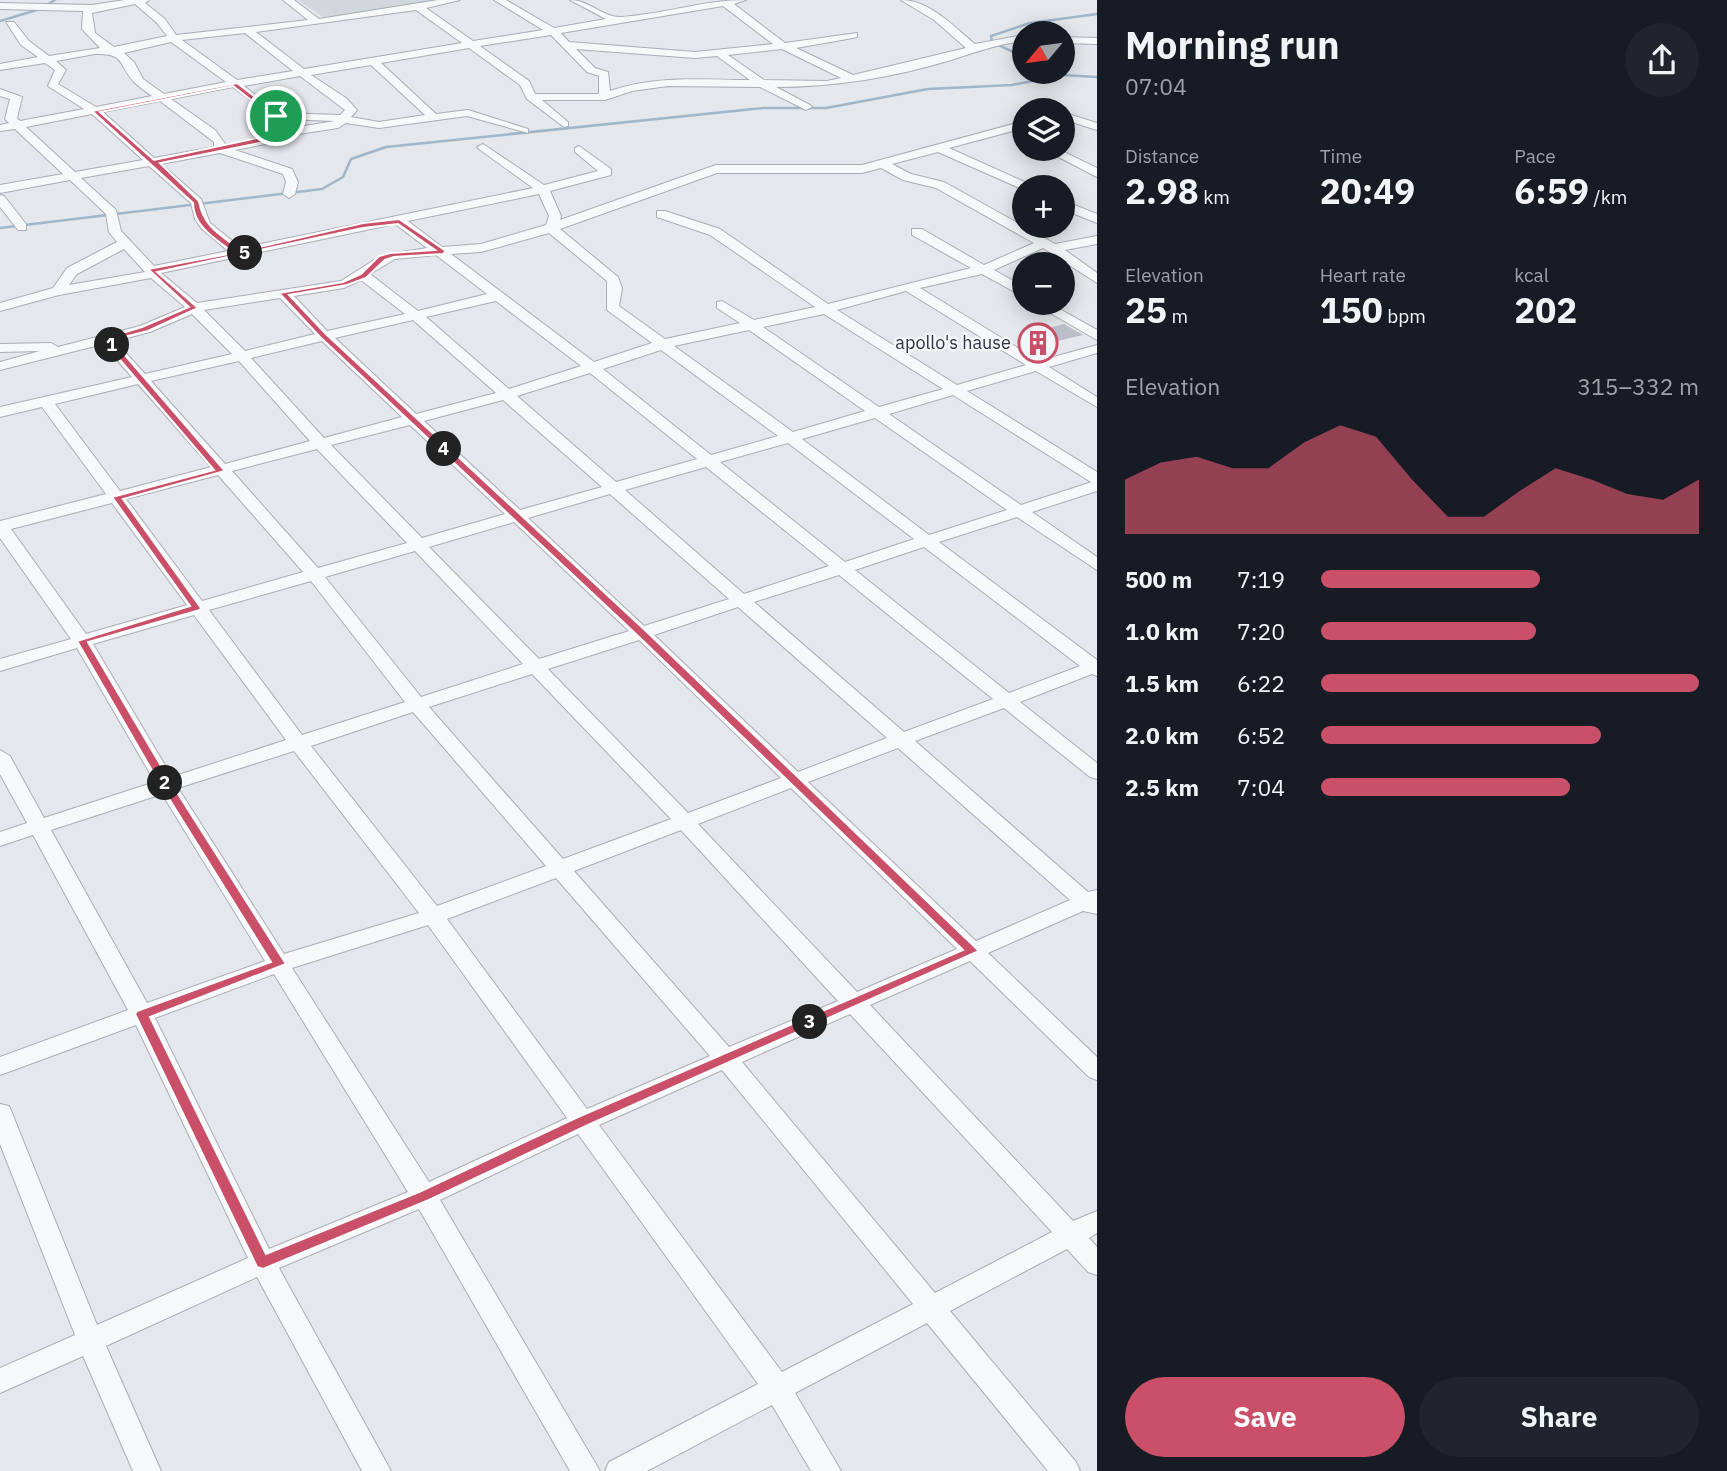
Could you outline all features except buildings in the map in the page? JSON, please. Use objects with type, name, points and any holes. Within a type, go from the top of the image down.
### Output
[{"type":"street","points":[[288,0],[317,22]]},
{"type":"street","points":[[0,67],[113,51],[173,37],[317,22],[455,0]]},
{"type":"street","points":[[499,0],[554,32],[591,70],[604,74],[605,97]]},
{"type":"street","points":[[575,0],[617,21]]},
{"type":"street","points":[[649,0],[673,12]]},
{"type":"street","points":[[8,126],[167,99],[234,84],[303,75],[741,0]]},
{"type":"street","points":[[906,0],[938,18],[973,48]]},
{"type":"street","points":[[0,6],[95,8],[141,1],[173,37],[276,116],[289,132]]},
{"type":"street","points":[[724,1],[780,44],[852,79]]},
{"type":"street","points":[[417,6],[525,83],[531,97],[564,124]]},
{"type":"street","points":[[95,8],[85,17],[89,33],[130,63],[138,80],[211,132],[220,141],[220,149]]},
{"type":"street","points":[[10,24],[25,43],[49,59],[61,71],[52,84],[95,111],[155,162],[197,202],[197,215],[207,228],[241,254]]},
{"type":"street","points":[[0,189],[272,140],[289,132],[338,125],[351,113],[348,106],[303,75],[246,29]]},
{"type":"street","points":[[569,45],[676,54],[802,44],[853,35]]},
{"type":"street","points":[[531,97],[605,97],[649,85],[759,82],[827,84],[947,58],[992,42],[1012,40]]},
{"type":"street","points":[[1075,40],[1097,41]]},
{"type":"street","points":[[718,52],[759,82],[806,107]]},
{"type":"street","points":[[374,62],[435,119]]},
{"type":"street","points":[[0,92],[18,100],[8,126]]},
{"type":"street","points":[[276,116],[324,116],[379,125],[468,113],[524,131]]},
{"type":"street","points":[[1075,119],[1097,127]]},
{"type":"street","points":[[8,126],[112,213],[115,232],[243,357],[278,399],[684,821],[1097,1264]]},
{"type":"street","points":[[0,366],[145,329],[194,308],[330,287],[364,276],[382,258],[493,245],[551,228],[716,169],[862,169],[1012,126]]},
{"type":"street","points":[[1008,127],[1012,129]]},
{"type":"street","points":[[483,146],[543,190],[555,216],[551,228]]},
{"type":"street","points":[[937,147],[1012,181]]},
{"type":"street","points":[[220,149],[284,169],[292,182],[289,194]]},
{"type":"street","points":[[0,307],[58,290],[241,254],[363,226],[399,221],[543,190],[607,172],[579,150]]},
{"type":"street","points":[[1073,161],[1097,173]]},
{"type":"street","points":[[883,164],[907,177],[940,185],[1056,250],[1097,279]]},
{"type":"street","points":[[0,199],[22,227]]},
{"type":"street","points":[[982,210],[1004,232],[1038,246],[1056,250],[1097,240]]},
{"type":"street","points":[[1075,210],[1097,219]]},
{"type":"street","points":[[661,214],[715,232],[826,309],[1097,479]]},
{"type":"street","points":[[399,221],[443,252],[710,460],[841,569],[1097,773]]},
{"type":"street","points":[[551,228],[613,280],[615,288],[612,307],[928,540],[1096,668]]},
{"type":"street","points":[[917,232],[1012,286]]},
{"type":"street","points":[[58,290],[72,271],[126,243]]},
{"type":"street","points":[[586,1471],[424,1196],[167,786],[82,641],[0,527],[506,395],[664,344],[826,309],[908,286],[983,270],[1038,246]]},
{"type":"street","points":[[0,1381],[263,1263],[424,1196],[583,1121],[972,951],[1093,903],[415,315],[364,276]]},
{"type":"street","points":[[908,286],[1097,403]]},
{"type":"street","points":[[283,293],[323,335],[642,633],[1097,1071]]},
{"type":"street","points":[[0,412],[498,296]]},
{"type":"street","points":[[722,305],[1097,565]]},
{"type":"street","points":[[1061,315],[1097,336]]},
{"type":"street","points":[[106,339],[220,471],[314,574],[418,706],[726,1059],[1066,1471]]},
{"type":"street","points":[[0,348],[73,348]]},
{"type":"street","points":[[0,665],[1097,349]]},
{"type":"street","points":[[45,401],[196,608],[433,916],[583,1121],[777,1388],[827,1471]]},
{"type":"street","points":[[0,839],[1097,486]]},
{"type":"street","points":[[0,1066],[279,964],[433,916],[1096,668]]},
{"type":"street","points":[[0,755],[142,1014],[263,1263],[377,1471]]},
{"type":"street","points":[[0,1113],[90,1340],[148,1471]]},
{"type":"street","points":[[619,1471],[1097,1221]]},
{"type":"shaded area","points":[[298,0],[439,0],[326,19]]},
{"type":"waterway","points":[[0,21],[40,9],[55,0]]},
{"type":"waterway","points":[[1045,21],[1097,14]]},
{"type":"waterway","points":[[1012,29],[991,36],[992,42],[1012,51]]},
{"type":"waterway","points":[[1075,76],[1097,77]]},
{"type":"waterway","points":[[0,228],[322,189],[343,177],[351,159],[386,147],[763,108],[826,108],[928,89],[1017,84]]},
{"type":"place","name":"apollo's hause","points":[[1038,343]]},
{"type":"route","points":[[276,116],[234,84],[95,111],[197,202],[197,215],[207,228],[241,254],[363,226],[399,221],[443,252],[393,255],[382,258],[364,276],[344,284],[283,293],[323,335],[642,633],[972,951],[583,1121],[424,1196],[263,1263],[142,1014],[279,964],[167,786],[82,641],[196,608],[117,497],[220,471],[106,339],[145,329],[194,308],[151,271],[241,254],[207,228],[197,215],[197,202],[155,162],[284,136],[289,132],[276,116]]}]
